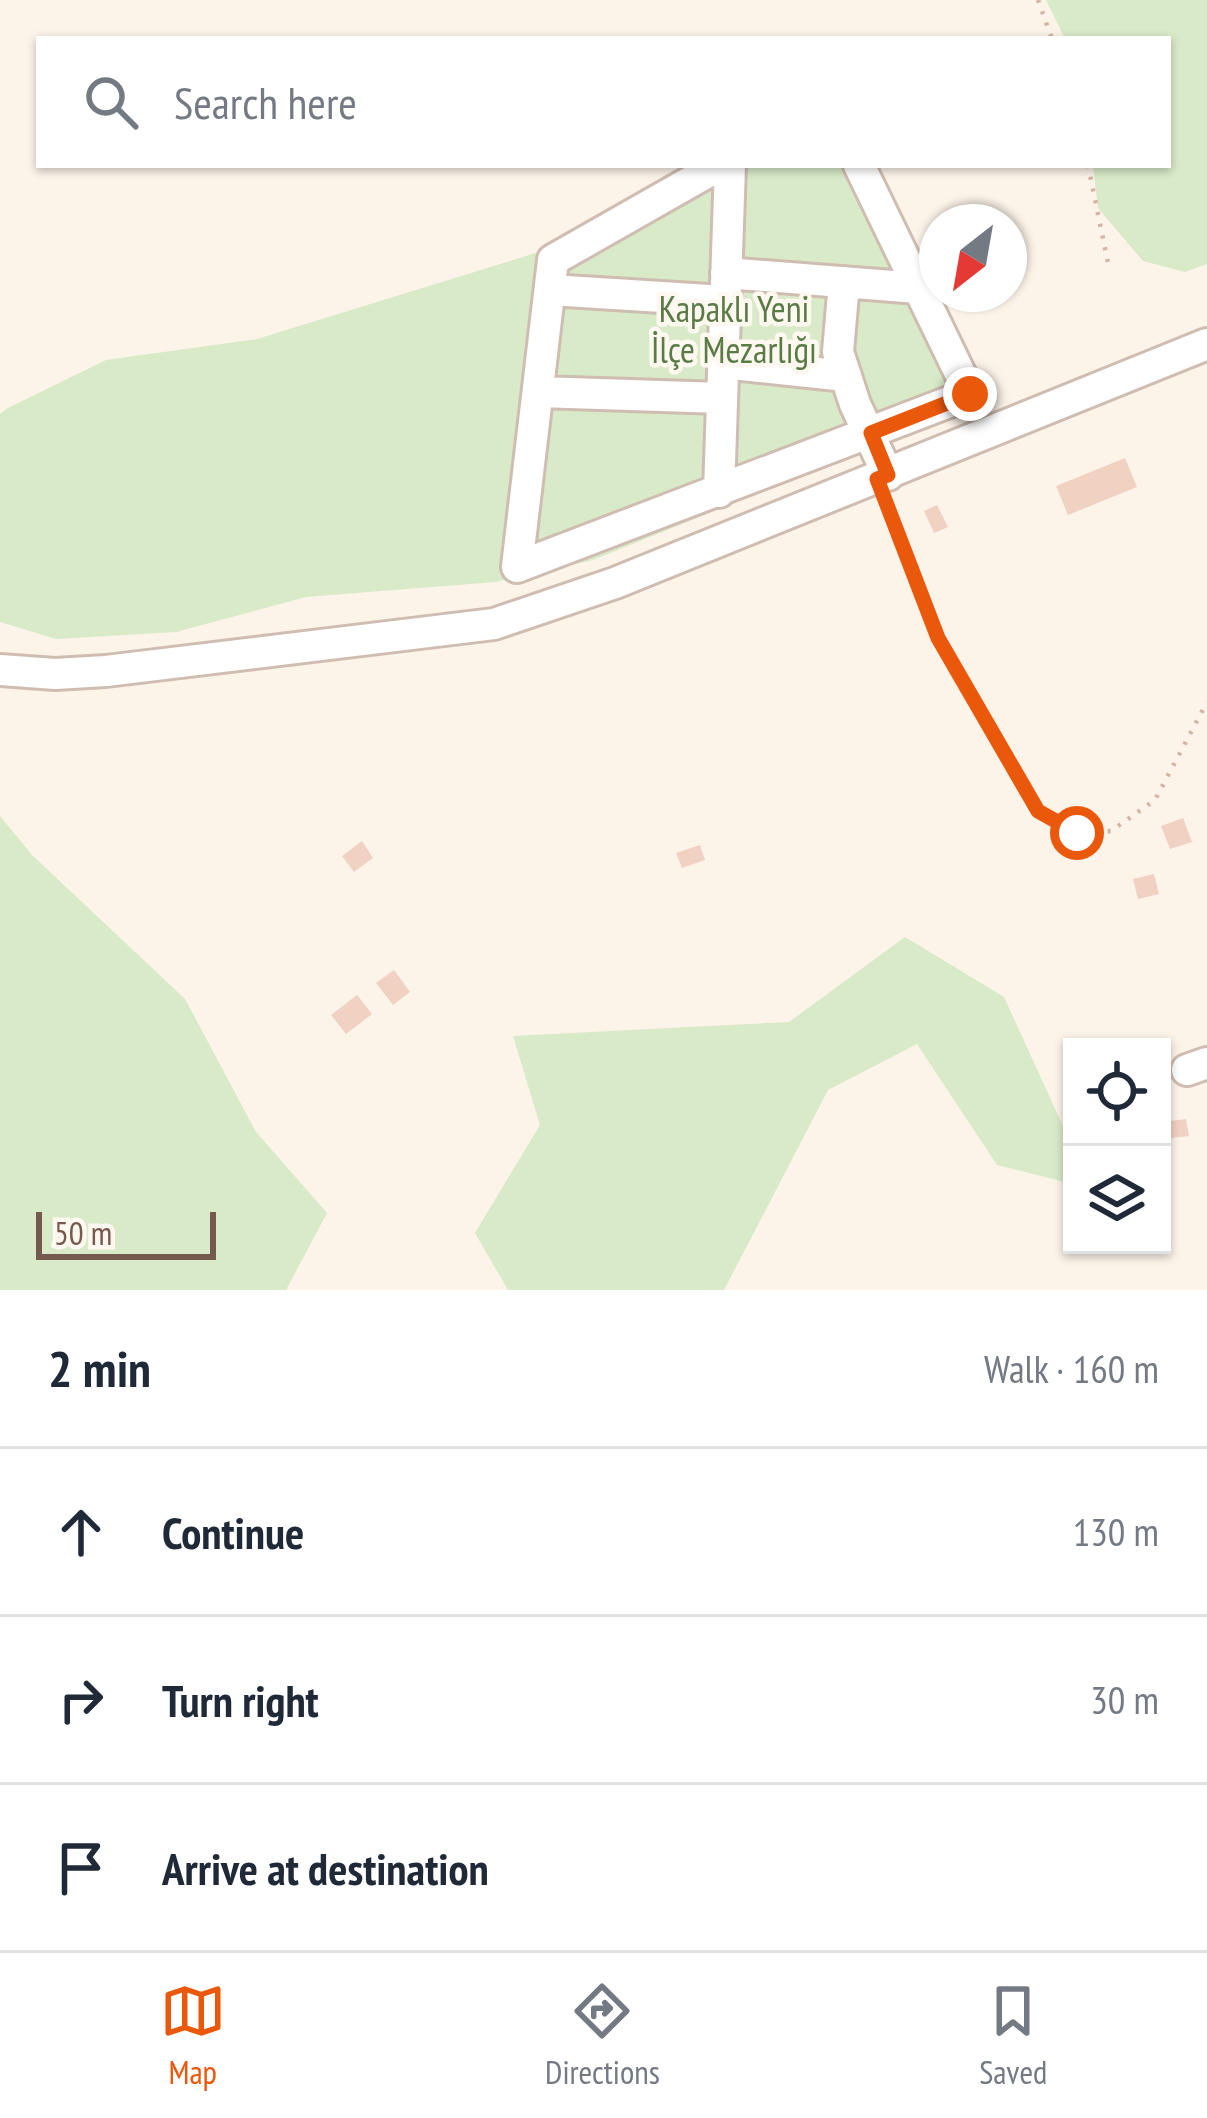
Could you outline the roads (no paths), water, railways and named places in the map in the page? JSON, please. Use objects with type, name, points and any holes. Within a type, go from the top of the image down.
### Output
[{"type":"street","points":[[715,168],[554,260],[517,567],[970,394],[860,168]]},
{"type":"street","points":[[718,493],[730,168]]},
{"type":"street","points":[[550,290],[844,282],[918,288]]},
{"type":"street","points":[[844,282],[838,352],[871,433],[883,477]]},
{"type":"street","points":[[0,670],[106,671],[494,624],[615,583],[1207,344]]},
{"type":"street","points":[[723,363],[846,376]]},
{"type":"street","points":[[538,392],[722,398]]},
{"type":"park label","name":"Kapaklı Yeni İlçe Mezarlığı","points":[[734,328]]}]
